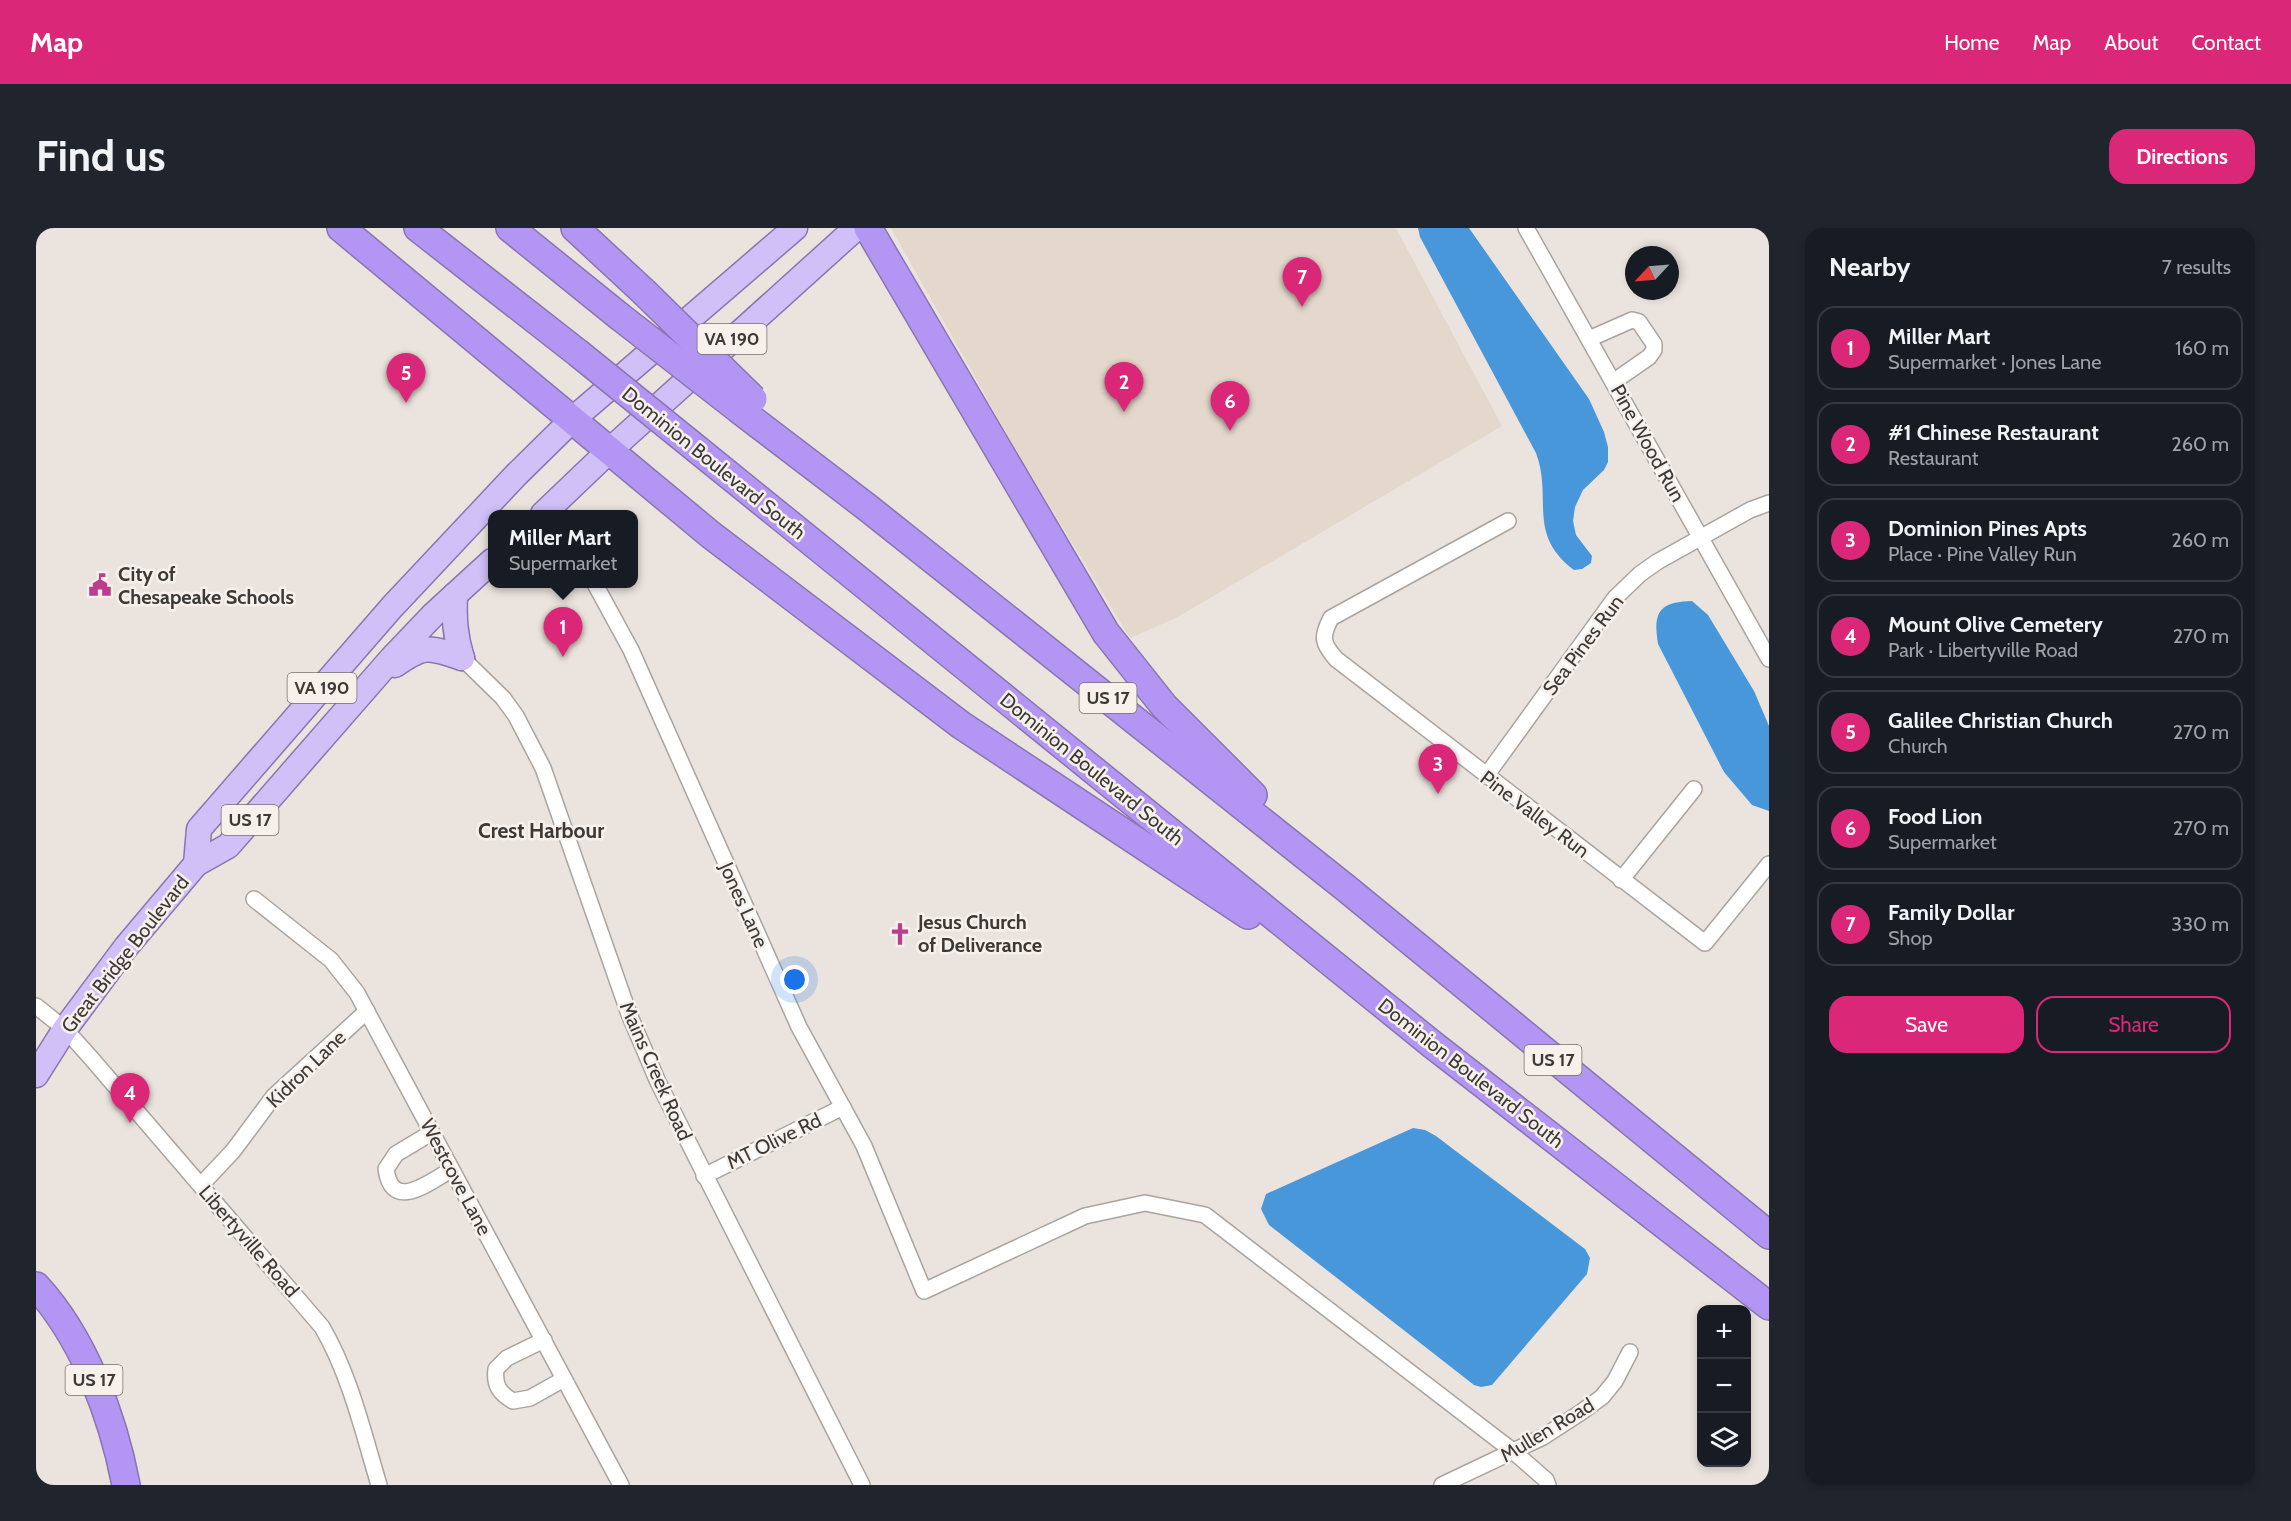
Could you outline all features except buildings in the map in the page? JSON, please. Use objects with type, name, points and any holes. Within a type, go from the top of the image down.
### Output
[{"type":"highway","points":[[341,228],[711,535],[961,725],[1255,920],[1433,1045]]},
{"type":"highway","name":"Dominion Boulevard South","points":[[418,228],[578,353],[1433,1045],[1769,1306]]},
{"type":"highway","points":[[504,228],[577,283]]},
{"type":"highway","name":"US 17","points":[[510,228],[619,316],[747,405],[868,508],[1347,889],[1769,1235]]},
{"type":"highway","points":[[575,228],[644,292],[747,405]]},
{"type":"highway","points":[[868,228],[1106,633],[1164,706],[1347,889]]},
{"type":"highway","name":"US 17","points":[[36,1286],[47,1298],[87,1363],[108,1414],[126,1485]]},
{"type":"main road","name":"Great Bridge Boulevard","points":[[196,864],[199,829],[392,607],[492,500],[573,419],[795,228]]},
{"type":"main road","name":"VA 190","points":[[609,451],[856,228]]},
{"type":"main road","points":[[547,510],[609,451]]},
{"type":"main road","name":"Great Bridge Boulevard","points":[[36,1075],[65,1029],[126,947],[196,864],[228,846],[400,649],[488,565]]},
{"type":"main road","points":[[332,726],[343,696],[394,640],[396,622],[392,607],[427,606],[455,595],[456,640],[462,658]]},
{"type":"main road","points":[[372,681],[419,650],[434,649],[462,658]]},
{"type":"main road","points":[[251,769],[277,771],[297,766]]},
{"type":"street","name":"Pine Wood Run","points":[[1526,228],[1769,659]]},
{"type":"street","points":[[1588,339],[1632,320],[1639,322],[1654,344],[1654,350],[1649,357],[1613,382]]},
{"type":"street","name":"Sea Pines Run","points":[[1486,776],[1615,598],[1640,574],[1657,562],[1750,510],[1769,503]]},
{"type":"street","name":"Pine Valley Run","points":[[1508,521],[1330,618],[1324,631],[1325,647],[1336,659],[1486,776],[1705,943],[1769,864]]},
{"type":"street","name":"Jones Lane","points":[[597,588],[631,650],[799,1027],[864,1146],[924,1290],[1085,1216],[1145,1203],[1205,1215],[1514,1452]]},
{"type":"street","name":"Mains Creek Road","points":[[462,658],[503,698],[516,716],[543,768],[629,1014],[658,1082],[862,1485]]},
{"type":"street","points":[[1621,879],[1694,789]]},
{"type":"street","name":"Westcove Lane","points":[[254,899],[331,960],[348,980],[367,1011],[621,1485]]},
{"type":"street","name":"Libertyville Road","points":[[36,1006],[65,1029],[322,1327],[345,1376],[379,1485]]},
{"type":"street","name":"Kidron Lane","points":[[201,1185],[233,1151],[274,1096],[367,1011]]},
{"type":"street","name":"MT Olive Rd","points":[[704,1176],[843,1107]]},
{"type":"street","points":[[431,1133],[396,1154],[386,1169],[388,1180],[394,1189],[402,1193],[411,1192],[451,1170]]},
{"type":"street","points":[[543,1340],[507,1358],[496,1369],[495,1381],[502,1394],[513,1401],[530,1398],[564,1378]]},
{"type":"street","name":"Mullen Road","points":[[1442,1485],[1543,1437],[1602,1397],[1615,1381],[1630,1352]]},
{"type":"street","points":[[1514,1452],[1546,1480],[1548,1485]]},
{"type":"shaded area","points":[[891,228],[1396,228],[1502,426],[1176,618],[1130,638],[1023,462]]},
{"type":"water","points":[[1418,228],[1469,228],[1589,399],[1604,432],[1608,447],[1608,462],[1604,470],[1583,490],[1575,507],[1573,521],[1576,535],[1592,556],[1591,563],[1582,569],[1574,570],[1559,556],[1550,543],[1545,529],[1541,469],[1536,453],[1420,237]]},
{"type":"water","points":[[1692,601],[1708,615],[1754,691],[1769,726],[1769,811],[1752,805],[1724,772],[1658,644],[1656,624],[1660,611],[1672,604]]},
{"type":"water","points":[[1413,1128],[1425,1130],[1436,1136],[1585,1249],[1590,1258],[1587,1274],[1492,1385],[1481,1387],[1474,1385],[1269,1225],[1261,1209],[1266,1194]]},
{"type":"place","name":"Family Dollar","points":[[1302,307]]},
{"type":"place","name":"Galilee Christian Church","points":[[406,403]]},
{"type":"place","name":"#1 Chinese Restaurant","points":[[1124,412]]},
{"type":"place","name":"Food Lion","points":[[1230,431]]},
{"type":"place","name":"City of Chesapeake Schools","points":[[100,585]]},
{"type":"place","name":"Miller Mart","points":[[563,657]]},
{"type":"place","name":"Dominion Pines Apts","points":[[1438,794]]},
{"type":"place","name":"Jesus Church of Deliverance","points":[[900,934]]},
{"type":"place","name":"Mount Olive Cemetery","points":[[130,1123]]},
{"type":"district","name":"Crest Harbour","points":[[541,830]]}]
